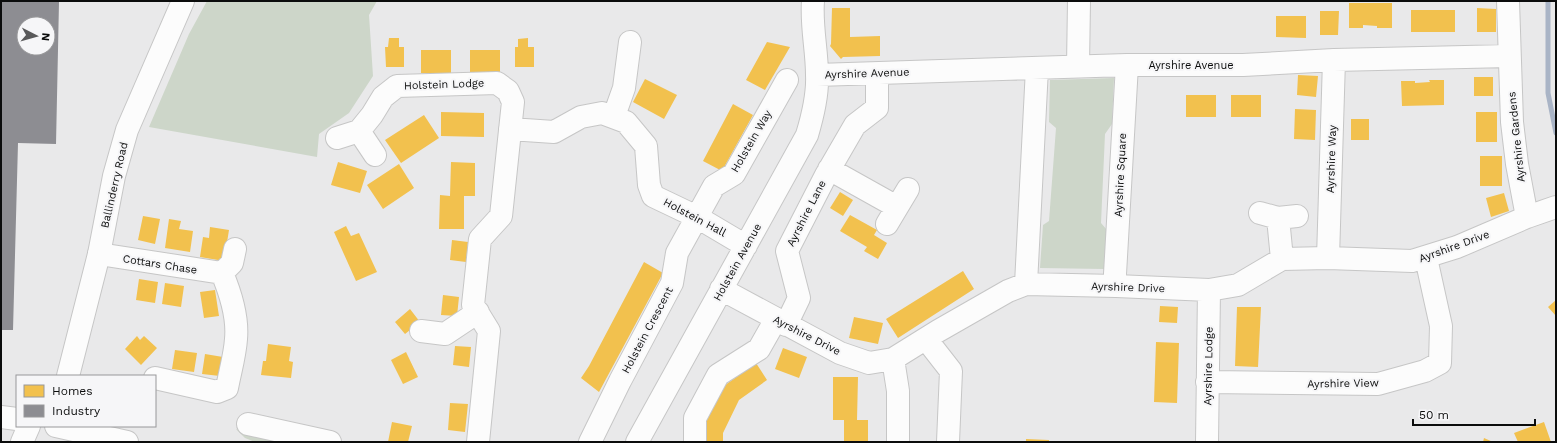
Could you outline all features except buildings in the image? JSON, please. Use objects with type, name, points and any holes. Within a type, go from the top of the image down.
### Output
[{"type":"street","name":"Ballinderry Road","points":[[68,375],[99,254],[114,176],[127,130],[183,1]]},
{"type":"street","name":"Holstein Avenue","points":[[637,442],[807,135],[814,109],[817,75],[813,25],[813,1]]},
{"type":"street","points":[[1078,66],[1079,1]]},
{"type":"street","points":[[1508,1],[1509,56]]},
{"type":"street","points":[[614,116],[624,88],[630,42]]},
{"type":"street","name":"Ayrshire Avenue","points":[[817,75],[1126,64],[1244,65],[1334,60],[1509,56]]},
{"type":"street","name":"Ayrshire Gardens","points":[[1509,56],[1512,122],[1517,164],[1527,217]]},
{"type":"street","name":"Ayrshire Way","points":[[1328,258],[1334,60]]},
{"type":"street","name":"Ayrshire Square","points":[[1116,286],[1115,274],[1126,64]]},
{"type":"street","points":[[1026,284],[1036,68]]},
{"type":"street","name":"Ayrshire Lane","points":[[695,442],[695,418],[718,375],[759,349],[799,298],[787,251],[829,169],[855,125],[877,108],[877,74]]},
{"type":"street","name":"Holstein Way","points":[[697,217],[714,186],[734,174],[788,80]]},
{"type":"street","name":"Holstein Lodge","points":[[359,131],[384,97],[397,86],[497,83],[508,91],[513,102],[510,129]]},
{"type":"street","name":"Holstein Hall","points":[[510,129],[554,132],[581,117],[602,112],[614,116],[626,122],[646,146],[649,185],[654,196],[697,217],[746,246]]},
{"type":"street","points":[[478,442],[489,331],[473,305],[480,238],[501,216],[510,129]]},
{"type":"street","points":[[337,138],[359,131],[375,155]]},
{"type":"street","name":"Ayrshire Lane","points":[[829,169],[897,207]]},
{"type":"street","name":"Ayrshire Drive","points":[[721,289],[840,353],[869,363],[892,359],[1008,291],[1026,284],[1209,290],[1238,285],[1282,258],[1412,261],[1426,258],[1457,247],[1527,217],[1556,207]]},
{"type":"street","points":[[1278,216],[1282,258]]},
{"type":"street","name":"Holstein Crescent","points":[[590,442],[620,381],[672,283],[677,253],[697,217]]},
{"type":"street","points":[[156,376],[217,392],[227,388],[236,339],[236,328],[230,290],[222,273],[232,263],[235,248]]},
{"type":"street","name":"Cottars Chase","points":[[99,254],[222,273]]},
{"type":"street","name":"Ayrshire View","points":[[1207,382],[1378,384],[1425,371],[1440,363],[1441,326],[1426,258]]},
{"type":"street","name":"Ayrshire Lodge","points":[[1207,442],[1209,290]]},
{"type":"street","points":[[421,331],[445,334],[478,312]]},
{"type":"street","points":[[926,339],[951,371],[948,442]]},
{"type":"street","points":[[892,359],[898,391],[898,442]]},
{"type":"street","points":[[1,417],[16,419]]},
{"type":"street","points":[[248,424],[330,442]]},
{"type":"street","points":[[22,442],[29,427]]},
{"type":"street","points":[[61,427],[127,442]]},
{"type":"shaded area","points":[[207,1],[377,1],[369,15],[373,76],[349,113],[319,134],[317,157],[149,127],[189,34]]},
{"type":"shaded area","points":[[1114,78],[1112,124],[1105,134],[1101,223],[1107,230],[1104,269],[1040,268],[1043,225],[1049,221],[1056,128],[1049,122],[1050,80]]},
{"type":"shaded area","points":[[236,429],[289,442],[255,442],[245,438]]},
{"type":"waterway","points":[[1548,1],[1548,93],[1556,133]]}]
